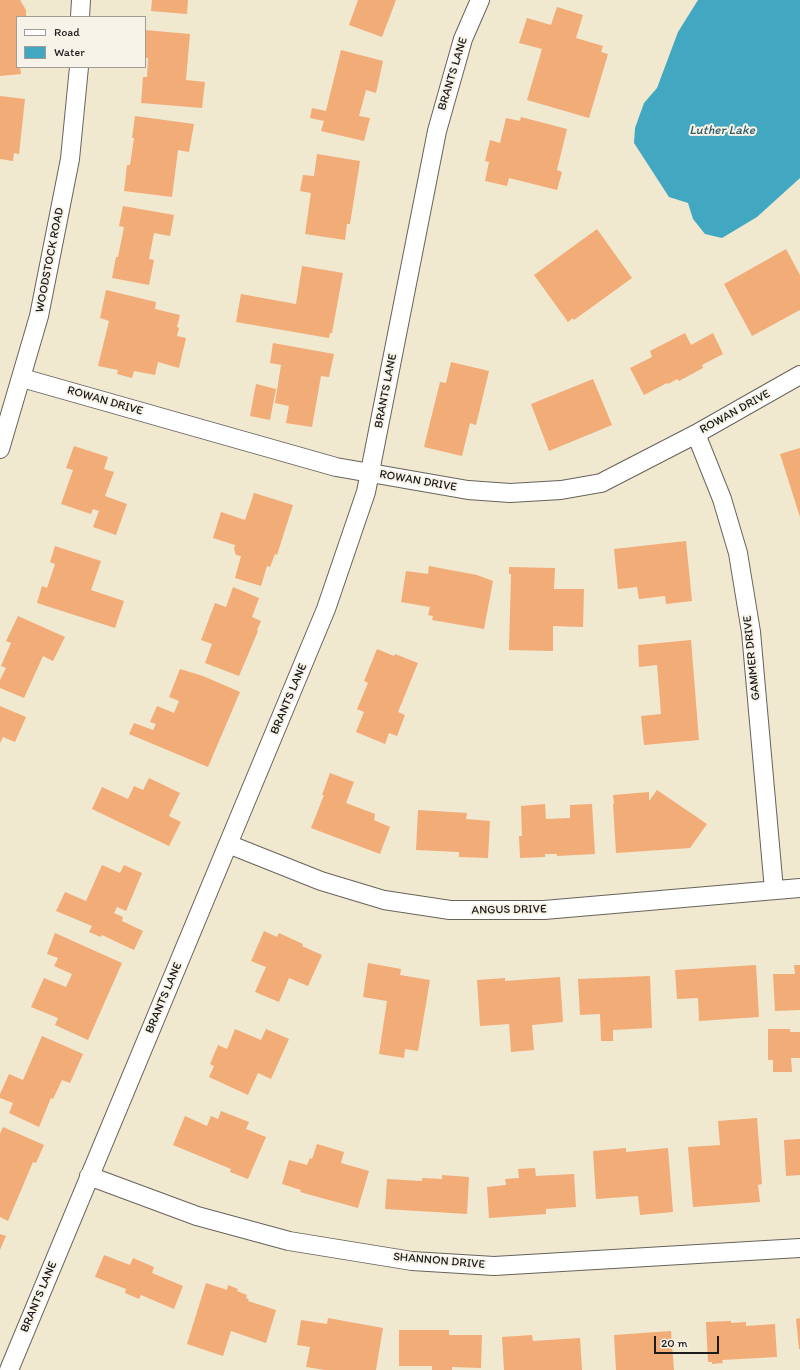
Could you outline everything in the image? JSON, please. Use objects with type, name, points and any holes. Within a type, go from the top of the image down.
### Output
[{"type":"street","points":[[80,16],[81,0]]},
{"type":"street","name":"BRANTS LANE","points":[[9,1370],[326,609],[366,492],[437,131],[463,39],[480,0]]},
{"type":"street","name":"WOODSTOCK ROAD","points":[[0,450],[39,316],[70,159],[79,68]]},
{"type":"street","name":"ROWAN DRIVE","points":[[22,378],[336,467],[468,490],[510,493],[561,490],[601,483],[696,434],[800,376]]},
{"type":"street","name":"GAMMER DRIVE","points":[[696,434],[722,498],[738,553],[751,632],[774,890]]},
{"type":"street","name":"ANGUS DRIVE","points":[[228,844],[321,881],[363,894],[384,900],[450,910],[544,910],[800,888]]},
{"type":"street","name":"SHANNON DRIVE","points":[[89,1176],[198,1216],[289,1241],[412,1261],[494,1266],[800,1248]]},
{"type":"water","name":"Luther Lake","points":[[698,0],[800,0],[800,178],[757,217],[722,238],[705,234],[693,219],[688,203],[669,197],[634,143],[635,128],[644,103],[657,88],[678,32]]},
{"type":"building","points":[[0,0],[20,0],[26,10],[26,16],[16,16],[16,68],[20,68],[21,74],[0,76]]},
{"type":"building","points":[[152,0],[188,0],[187,14],[151,11]]},
{"type":"building","points":[[358,0],[396,0],[382,37],[349,25]]},
{"type":"building","points":[[557,7],[583,15],[576,38],[603,46],[601,52],[608,54],[589,118],[527,100],[542,49],[519,43],[527,18],[551,25]]},
{"type":"building","points":[[146,30],[190,34],[186,80],[205,82],[202,108],[141,103],[143,77],[147,77],[148,58],[146,58]]},
{"type":"building","points":[[341,50],[383,61],[376,93],[366,90],[359,116],[370,118],[364,141],[321,131],[324,121],[310,118],[312,108],[326,111]]},
{"type":"building","points":[[0,96],[25,99],[19,154],[14,153],[13,161],[0,159]]},
{"type":"building","points":[[135,116],[194,124],[189,152],[178,150],[172,197],[124,191],[127,165],[130,165],[134,138],[132,138]]},
{"type":"building","points":[[521,117],[567,129],[557,170],[562,172],[557,190],[509,178],[507,186],[485,181],[489,162],[485,161],[490,140],[500,143],[506,118],[520,121]]},
{"type":"building","points":[[317,154],[360,161],[350,224],[347,224],[345,240],[305,234],[311,193],[300,191],[303,175],[314,176]]},
{"type":"building","points":[[123,206],[174,215],[170,236],[154,233],[149,259],[154,260],[149,285],[112,278],[124,227],[119,226]]},
{"type":"building","points":[[597,229],[632,278],[574,320],[573,318],[568,322],[534,275]]},
{"type":"building","points":[[786,249],[800,275],[800,310],[752,336],[724,284]]},
{"type":"building","points":[[302,266],[343,273],[332,333],[330,333],[329,338],[236,322],[241,294],[296,304]]},
{"type":"building","points":[[106,290],[156,302],[155,309],[180,315],[177,327],[179,328],[177,336],[186,338],[179,368],[158,362],[155,375],[134,371],[132,378],[117,374],[118,370],[98,366],[109,321],[100,318]]},
{"type":"building","points":[[685,333],[691,345],[713,333],[723,354],[702,365],[703,368],[679,381],[677,379],[668,384],[667,383],[644,395],[630,368],[652,357],[650,351]]},
{"type":"building","points":[[273,343],[334,354],[329,377],[321,376],[312,427],[286,423],[289,406],[275,403],[281,365],[270,363]]},
{"type":"building","points":[[451,362],[489,371],[476,425],[470,423],[462,456],[424,447],[440,382],[446,383]]},
{"type":"building","points":[[593,379],[612,425],[549,451],[531,404]]},
{"type":"building","points":[[256,384],[276,389],[270,420],[250,416]]},
{"type":"building","points":[[74,446],[108,457],[104,469],[114,472],[105,496],[127,504],[116,535],[93,527],[99,511],[93,509],[91,514],[61,504],[73,470],[66,468]]},
{"type":"building","points":[[800,448],[800,517],[780,454]]},
{"type":"building","points":[[254,493],[293,505],[277,555],[275,554],[270,567],[267,566],[261,586],[235,578],[241,556],[236,555],[234,549],[235,545],[213,538],[221,512],[245,520]]},
{"type":"building","points":[[686,541],[692,601],[666,604],[665,596],[639,599],[637,587],[618,589],[614,549]]},
{"type":"building","points":[[55,546],[101,561],[91,590],[124,601],[115,628],[37,603],[42,586],[47,588],[55,564],[50,562]]},
{"type":"building","points":[[429,566],[477,575],[493,581],[484,629],[432,620],[433,616],[428,615],[430,607],[401,602],[406,571],[428,574]]},
{"type":"building","points":[[509,567],[555,568],[554,589],[584,589],[583,627],[553,626],[553,651],[509,650],[511,574],[509,574]]},
{"type":"building","points":[[233,587],[259,598],[252,617],[261,621],[239,676],[205,663],[212,644],[201,640],[215,603],[226,607]]},
{"type":"building","points":[[18,616],[65,637],[53,661],[43,656],[24,698],[0,688],[0,680],[6,668],[1,666],[11,643],[6,641]]},
{"type":"building","points":[[691,640],[699,740],[644,745],[641,716],[661,714],[657,665],[639,667],[638,645]]},
{"type":"building","points":[[377,649],[418,663],[398,712],[405,715],[397,736],[389,733],[385,744],[356,732],[364,712],[357,709],[368,683],[364,681]]},
{"type":"building","points":[[180,669],[203,676],[240,692],[208,767],[129,734],[134,723],[153,730],[156,724],[150,722],[157,706],[174,713],[179,701],[169,697]]},
{"type":"building","points":[[0,706],[26,717],[15,742],[3,737],[0,743]]},
{"type":"building","points":[[330,773],[354,782],[346,803],[375,814],[374,820],[390,827],[380,854],[311,828],[324,795],[322,795]]},
{"type":"building","points":[[149,778],[180,793],[169,816],[181,822],[169,846],[92,809],[102,787],[128,799],[134,786],[143,790]]},
{"type":"building","points":[[657,790],[707,824],[690,848],[616,853],[613,795],[649,792],[649,801]]},
{"type":"building","points":[[545,804],[546,819],[570,818],[570,805],[592,804],[595,854],[557,856],[557,854],[545,854],[545,857],[520,858],[519,836],[522,836],[521,806]]},
{"type":"building","points":[[418,810],[467,813],[466,819],[490,821],[488,858],[459,857],[459,852],[416,850]]},
{"type":"building","points":[[102,865],[120,873],[124,865],[142,873],[126,911],[117,907],[114,913],[123,917],[122,921],[143,931],[134,950],[102,935],[101,937],[89,932],[92,926],[56,911],[65,892],[86,901]]},
{"type":"building","points":[[264,931],[277,937],[279,933],[322,955],[308,986],[289,978],[279,1002],[255,992],[266,967],[251,961]]},
{"type":"building","points":[[55,933],[122,963],[88,1040],[55,1025],[58,1018],[31,1007],[44,978],[66,987],[72,974],[54,966],[58,958],[47,954]]},
{"type":"building","points":[[368,963],[401,969],[400,975],[430,980],[418,1051],[405,1049],[404,1058],[379,1054],[387,1001],[363,997]]},
{"type":"building","points":[[756,965],[759,1017],[699,1021],[698,998],[677,999],[675,970]]},
{"type":"building","points":[[794,965],[800,965],[800,1010],[775,1011],[773,974],[795,974]]},
{"type":"building","points":[[650,976],[652,1028],[613,1030],[613,1041],[601,1041],[600,1014],[580,1015],[578,979]]},
{"type":"building","points":[[560,977],[563,1022],[532,1025],[534,1050],[511,1052],[509,1024],[480,1026],[477,980],[505,978],[505,981]]},
{"type":"building","points":[[235,1029],[261,1040],[266,1029],[289,1039],[271,1079],[258,1073],[248,1095],[209,1077],[214,1066],[210,1064],[218,1045],[227,1049]]},
{"type":"building","points":[[768,1029],[790,1029],[790,1032],[800,1032],[800,1058],[791,1058],[792,1072],[773,1072],[773,1060],[768,1060]]},
{"type":"building","points":[[42,1036],[83,1054],[70,1083],[62,1080],[53,1099],[51,1098],[39,1127],[9,1113],[13,1103],[0,1098],[0,1094],[9,1074],[23,1080]]},
{"type":"building","points":[[221,1111],[249,1122],[246,1129],[266,1137],[248,1179],[230,1172],[231,1169],[173,1145],[185,1116],[207,1126],[211,1116],[218,1119]]},
{"type":"building","points":[[757,1118],[762,1184],[758,1185],[760,1202],[693,1207],[688,1147],[720,1145],[718,1121]]},
{"type":"building","points":[[3,1127],[44,1145],[36,1163],[33,1162],[8,1221],[0,1217],[0,1134]]},
{"type":"building","points":[[800,1139],[800,1175],[786,1176],[784,1140]]},
{"type":"building","points":[[317,1144],[344,1152],[341,1163],[369,1171],[358,1208],[300,1192],[301,1190],[282,1184],[289,1160],[307,1165],[310,1158],[312,1159]]},
{"type":"building","points":[[626,1148],[626,1152],[668,1148],[673,1212],[640,1215],[638,1196],[596,1199],[593,1151]]},
{"type":"building","points":[[535,1168],[536,1176],[574,1174],[576,1207],[546,1209],[546,1214],[489,1218],[487,1187],[506,1185],[505,1179],[519,1178],[518,1169]]},
{"type":"building","points":[[442,1175],[469,1177],[467,1214],[385,1209],[387,1179],[422,1181],[422,1178],[442,1179]]},
{"type":"building","points":[[0,1234],[6,1236],[0,1250]]},
{"type":"building","points":[[104,1255],[130,1265],[133,1258],[154,1267],[152,1273],[183,1286],[174,1309],[141,1295],[139,1299],[125,1293],[126,1289],[95,1277]]},
{"type":"building","points":[[206,1283],[227,1290],[228,1285],[247,1295],[246,1298],[249,1299],[248,1301],[276,1310],[266,1343],[231,1331],[223,1356],[187,1344]]},
{"type":"building","points":[[328,1318],[383,1328],[376,1370],[325,1370],[306,1367],[310,1347],[297,1345],[301,1320],[327,1324]]},
{"type":"building","points":[[800,1318],[800,1349],[799,1349],[796,1319]]},
{"type":"building","points":[[731,1321],[731,1323],[746,1322],[746,1326],[775,1324],[777,1357],[722,1360],[723,1363],[712,1364],[712,1362],[708,1362],[706,1322]]},
{"type":"building","points":[[399,1330],[449,1330],[449,1335],[482,1335],[481,1368],[452,1367],[452,1370],[432,1370],[432,1366],[399,1366]]},
{"type":"building","points":[[671,1331],[674,1370],[616,1370],[614,1335]]},
{"type":"building","points":[[532,1335],[533,1341],[580,1338],[582,1370],[504,1370],[502,1337]]}]
